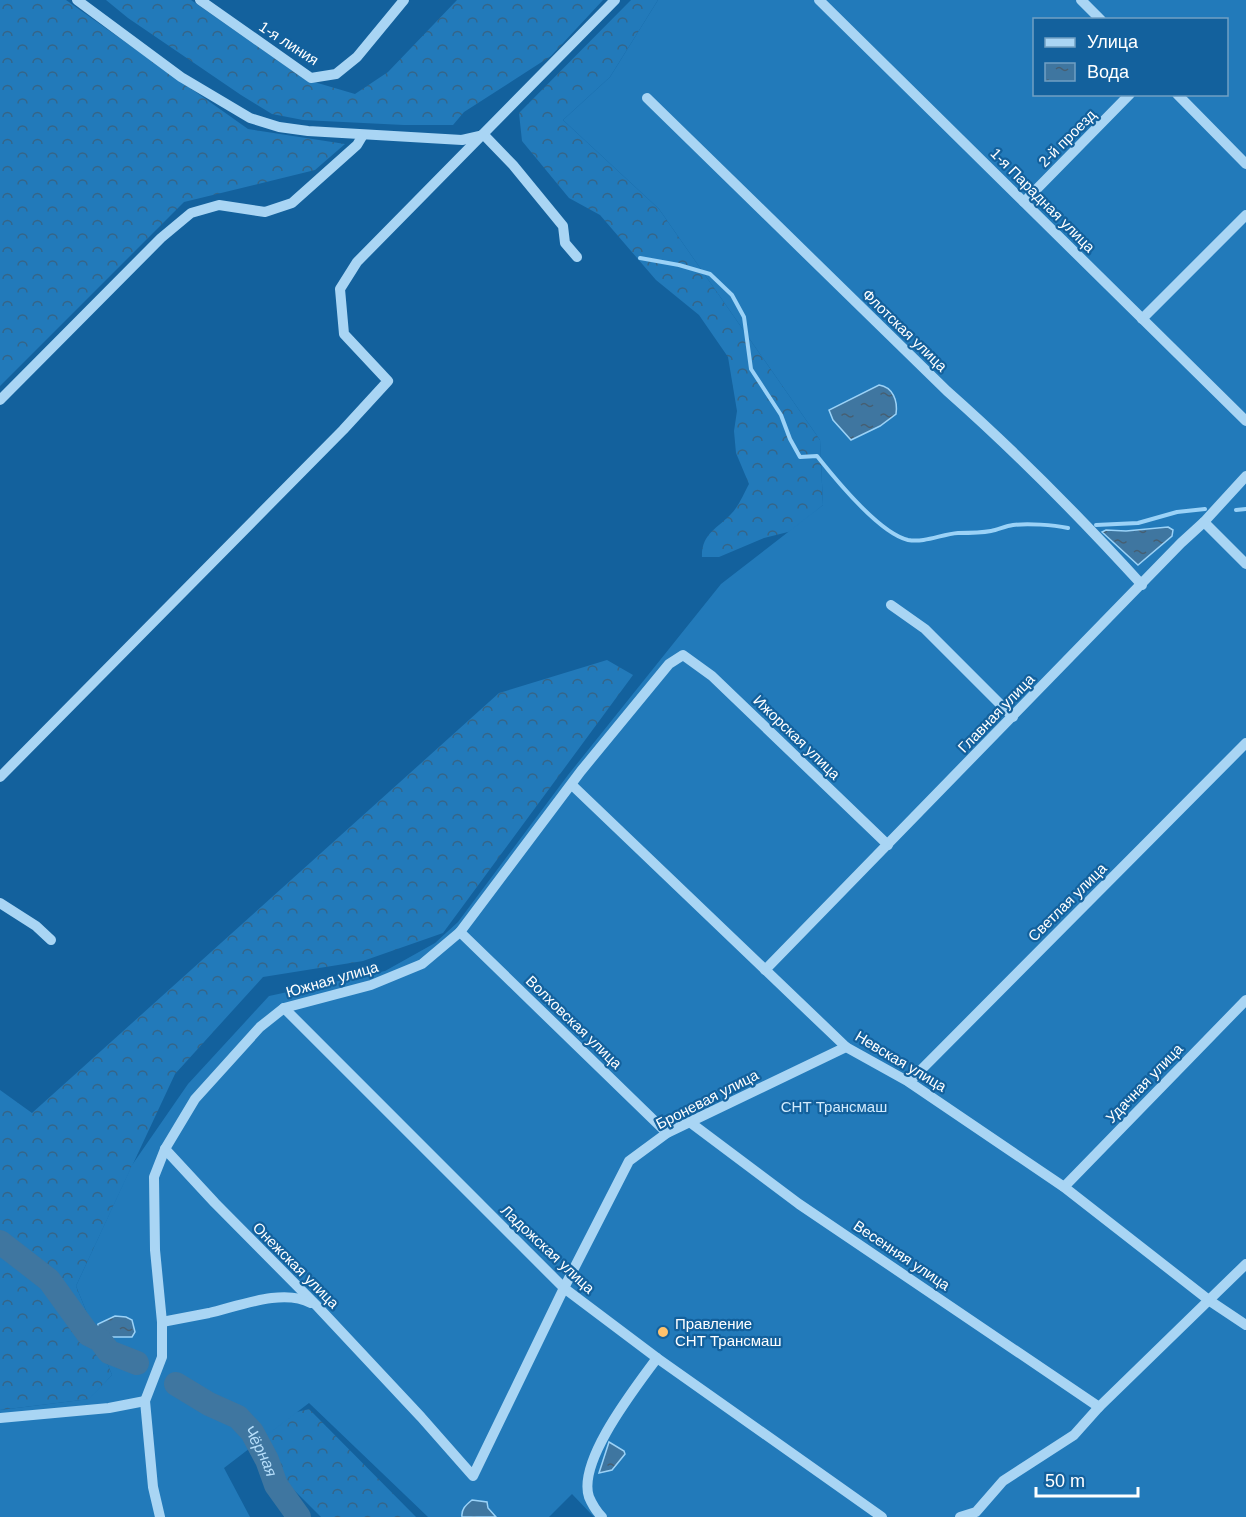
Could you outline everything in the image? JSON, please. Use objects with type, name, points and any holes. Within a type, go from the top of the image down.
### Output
[{"type":"street","points":[[77,0],[181,77],[250,118],[279,127],[363,135],[462,140],[484,135]]},
{"type":"street","name":"1-я линия","points":[[200,0],[311,78],[336,74],[357,57],[404,0]]},
{"type":"street","points":[[0,777],[343,430],[388,381],[344,334],[340,289],[357,262],[615,0]]},
{"type":"street","name":"1-я Парадная улица","points":[[819,0],[1246,421]]},
{"type":"street","points":[[1081,0],[1099,18]]},
{"type":"street","name":"2-й проезд","points":[[1024,202],[1128,96]]},
{"type":"street","points":[[1179,96],[1246,164]]},
{"type":"street","name":"Флотская улица","points":[[647,98],[947,392],[1012,451],[1084,522],[1142,585]]},
{"type":"street","points":[[0,400],[161,238],[191,213],[219,205],[265,212],[292,203],[357,145],[363,135]]},
{"type":"street","points":[[484,135],[513,165],[563,226],[565,243],[577,257]]},
{"type":"street","points":[[1142,319],[1246,215]]},
{"type":"street","name":"Главная улица","points":[[765,970],[1204,522],[1246,476]]},
{"type":"street","points":[[1204,522],[1246,564]]},
{"type":"street","points":[[891,605],[925,629],[1013,717]]},
{"type":"street","name":"Южная улица","points":[[145,1401],[162,1358],[162,1322],[155,1250],[154,1177],[165,1149],[195,1100],[260,1027],[284,1008],[371,985],[422,964],[460,932],[581,771],[669,664],[683,655]]},
{"type":"street","name":"Ижорская улица","points":[[683,655],[712,676],[888,845]]},
{"type":"street","name":"Светлая улица","points":[[909,1082],[1246,743]]},
{"type":"street","name":"Невская улица","points":[[572,784],[846,1047],[909,1082],[1064,1187],[1210,1300],[1246,1325]]},
{"type":"street","points":[[0,904],[36,926],[51,940]]},
{"type":"street","name":"Волховская улица","points":[[460,932],[667,1133]]},
{"type":"street","name":"Удачная улица","points":[[1064,1187],[1246,1000]]},
{"type":"street","name":"Ладожская улица","points":[[284,1008],[564,1288],[657,1358],[882,1517]]},
{"type":"street","name":"Броневая улица","points":[[510,1399],[629,1161],[667,1133],[846,1047]]},
{"type":"street","name":"Весенняя улица","points":[[690,1123],[799,1204],[1099,1407]]},
{"type":"street","name":"Онежская улица","points":[[165,1149],[215,1203],[318,1306],[473,1476],[510,1399]]},
{"type":"street","points":[[960,1517],[977,1514],[1003,1481],[1074,1435],[1099,1407],[1246,1264]]},
{"type":"street","points":[[162,1322],[259,1300],[301,1298],[318,1306]]},
{"type":"street","points":[[602,1517],[589,1497],[588,1478],[600,1443],[616,1415],[657,1358]]},
{"type":"street","points":[[0,1418],[109,1408],[145,1401],[153,1488],[160,1517]]},
{"type":"green space","points":[[0,0],[66,0],[248,129],[345,144],[315,170],[184,202],[0,386]]},
{"type":"green space","points":[[106,0],[191,0],[304,79],[355,94],[388,72],[457,0],[603,0],[551,56],[464,112],[453,125],[404,125],[303,120],[272,114],[128,18]]},
{"type":"green space","points":[[631,0],[658,0],[610,77],[563,120],[659,209],[820,440],[823,505],[792,531],[764,538],[719,557],[702,557],[704,543],[711,532],[734,511],[749,484],[736,453],[734,431],[737,411],[728,357],[699,315],[656,280],[600,215],[569,198],[522,141],[519,113]]},
{"type":"green space","name":"СНТ Трансмаш","points":[[658,0],[1246,0],[1246,1517],[594,1517],[572,1494],[549,1517],[428,1517],[309,1403],[224,1468],[250,1517],[0,1517],[0,1410],[89,1399],[112,1375],[76,1286],[132,1165],[188,1084],[269,996],[385,971],[435,943],[458,922],[568,775],[721,584],[823,505],[820,440],[659,209],[563,120],[610,77]]},
{"type":"green space","points":[[607,660],[633,675],[443,933],[363,961],[263,977],[175,1074],[76,1286],[112,1375],[90,1399],[0,1410],[0,1090],[32,1113],[499,693]]},
{"type":"green space","points":[[309,1409],[416,1517],[321,1517],[293,1489],[258,1464],[236,1427]]},
{"type":"water","points":[[879,385],[884,386],[894,395],[896,414],[880,426],[851,440],[833,420],[829,410]]},
{"type":"water","points":[[1168,527],[1173,530],[1172,536],[1138,565],[1102,532],[1106,530],[1126,531]]},
{"type":"water","points":[[115,1316],[132,1320],[135,1332],[132,1337],[98,1337],[96,1333],[98,1324]]},
{"type":"water","points":[[609,1442],[625,1454],[612,1470],[599,1473]]},
{"type":"water","points":[[278,1490],[288,1493],[309,1517],[288,1517]]},
{"type":"water","points":[[472,1500],[487,1502],[488,1508],[496,1517],[462,1517],[463,1509]]},
{"type":"waterway","points":[[640,258],[679,265],[710,274],[732,295],[744,317],[751,369],[781,415],[800,457],[817,456],[871,517],[884,527],[914,541],[952,534],[987,532],[1019,524],[1068,528]]},
{"type":"waterway","points":[[1096,525],[1138,523],[1177,512],[1205,509]]},
{"type":"waterway","points":[[1236,510],[1246,509]]},
{"type":"waterway","name":"Чёрная","points":[[0,1242],[49,1280],[88,1334],[100,1340],[109,1352],[137,1363]]},
{"type":"waterway","name":"Чёрная","points":[[176,1384],[209,1404],[238,1417],[252,1432],[267,1460],[276,1485],[299,1517]]},
{"type":"place","name":"Правление СНТ Трансмаш","points":[[663,1332]]}]
